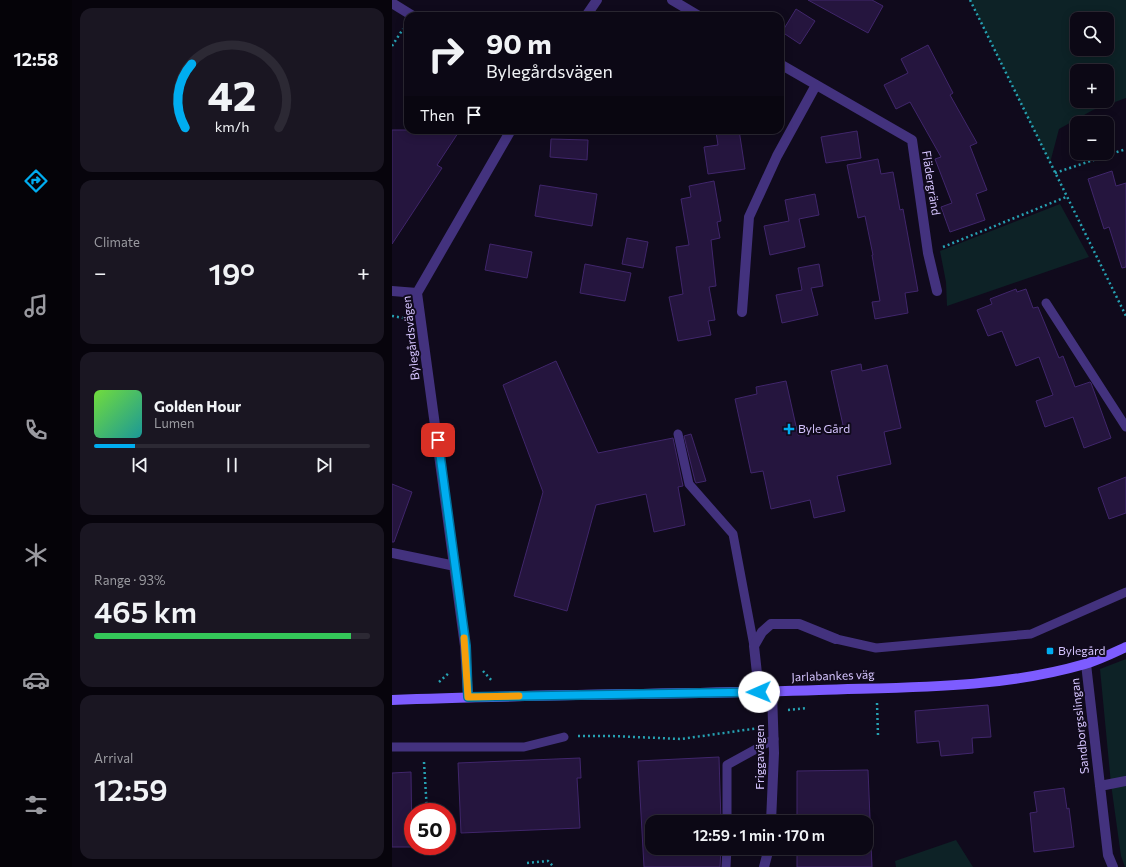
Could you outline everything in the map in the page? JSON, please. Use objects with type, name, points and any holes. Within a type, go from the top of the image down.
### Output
[{"type":"main road","name":"Jarlabankes väg","points":[[392,700],[468,697],[772,692],[960,685],[1026,678],[1086,664],[1126,647]]},
{"type":"street","points":[[589,12],[597,0]]},
{"type":"street","points":[[672,0],[692,12]]},
{"type":"street","points":[[392,3],[407,12]]},
{"type":"street","name":"Flädergränd","points":[[784,66],[912,140],[928,253],[937,291]]},
{"type":"street","points":[[742,312],[749,217],[777,156],[816,85]]},
{"type":"street","name":"Bylegårdsvägen","points":[[468,697],[466,646],[417,293],[509,134]]},
{"type":"street","points":[[392,291],[417,293]]},
{"type":"street","points":[[392,553],[455,566]]},
{"type":"street","points":[[759,692],[754,646],[762,632],[771,624],[799,624],[836,639]]},
{"type":"street","name":"Sandborgsslingan","points":[[1086,664],[1108,855],[1113,867]]},
{"type":"street","name":"Friggavägen","points":[[772,692],[774,739],[772,815]]},
{"type":"street","name":"Sandborgsslingan","points":[[1100,786],[1126,781]]},
{"type":"street","points":[[764,867],[767,855]]},
{"type":"lane","points":[[1046,302],[1126,427]]},
{"type":"lane","points":[[678,434],[689,484],[733,534],[754,646]]},
{"type":"lane","points":[[836,639],[876,648],[1031,634],[1126,592]]},
{"type":"lane","points":[[392,747],[524,747],[564,737]]},
{"type":"lane","points":[[727,815],[727,764],[774,739]]},
{"type":"lane","points":[[726,867],[727,855]]},
{"type":"path","points":[[970,0],[1126,316]]},
{"type":"path","points":[[392,46],[404,28]]},
{"type":"path","points":[[1055,173],[1126,149]]},
{"type":"path","points":[[928,253],[1066,197]]},
{"type":"path","points":[[481,669],[496,685]]},
{"type":"path","points":[[877,700],[878,734]]},
{"type":"path","points":[[564,737],[612,736],[681,739],[773,726]]},
{"type":"path","points":[[424,748],[427,803]]},
{"type":"path","points":[[527,863],[548,862],[554,867]]},
{"type":"green space","points":[[970,0],[1126,0],[1126,98],[1114,102],[1114,64],[1070,64],[1070,108],[1098,108],[1082,116],[1070,116],[1070,123],[1059,129],[1050,163]]},
{"type":"green space","points":[[1060,204],[1089,257],[947,306],[946,282],[940,251]]},
{"type":"green space","points":[[1126,659],[1125,867],[1121,856],[1111,784],[1100,669]]},
{"type":"green space","points":[[956,840],[973,867],[896,867],[895,861]]},
{"type":"building","points":[[808,0],[872,0],[883,6],[868,33]]},
{"type":"building","points":[[796,9],[815,21],[800,44],[784,33],[784,29]]},
{"type":"building","points":[[928,45],[953,93],[950,95],[977,143],[970,146],[987,190],[976,194],[985,220],[950,232],[941,207],[952,203],[935,159],[941,157],[910,102],[896,109],[884,85],[908,73],[901,59]]},
{"type":"building","points":[[392,130],[404,130],[404,134],[457,134],[437,165],[442,168],[392,244]]},
{"type":"building","points":[[857,131],[861,158],[826,163],[821,137]]},
{"type":"building","points":[[716,134],[740,134],[745,169],[708,174],[704,147],[718,145]]},
{"type":"building","points":[[551,139],[588,140],[587,160],[550,157]]},
{"type":"building","points":[[878,159],[881,174],[893,172],[900,210],[903,209],[918,291],[905,293],[908,313],[875,319],[872,302],[880,301],[873,255],[865,216],[858,218],[847,165]]},
{"type":"building","points":[[1112,171],[1116,186],[1126,183],[1126,267],[1122,268],[1109,227],[1104,229],[1088,179]]},
{"type":"building","points":[[714,181],[721,221],[717,222],[720,238],[711,240],[716,286],[709,287],[715,320],[708,321],[711,335],[678,341],[669,297],[683,294],[676,247],[689,245],[681,199],[691,197],[689,186]]},
{"type":"building","points":[[540,185],[597,194],[592,226],[535,216]]},
{"type":"building","points":[[815,194],[819,215],[799,219],[805,247],[770,255],[764,226],[789,221],[785,200]]},
{"type":"building","points":[[627,238],[648,242],[643,268],[622,264]]},
{"type":"building","points":[[490,244],[532,252],[527,278],[485,270]]},
{"type":"building","points":[[585,264],[631,273],[625,301],[580,293]]},
{"type":"building","points":[[819,264],[823,286],[811,288],[818,315],[782,323],[776,295],[802,290],[798,268]]},
{"type":"building","points":[[1016,289],[1017,292],[1026,289],[1033,308],[1038,307],[1059,358],[1063,356],[1075,387],[1090,382],[1091,383],[1111,438],[1084,448],[1073,417],[1045,427],[1036,401],[1053,395],[1039,357],[1016,366],[1002,331],[988,336],[977,310],[992,304],[990,299]]},
{"type":"building","points":[[556,361],[598,453],[673,438],[683,486],[678,487],[685,525],[654,532],[646,494],[596,505],[567,611],[514,596],[543,492],[503,385]]},
{"type":"building","points":[[861,364],[862,371],[887,365],[901,428],[884,432],[891,464],[837,476],[845,511],[814,518],[810,500],[771,509],[763,471],[751,473],[735,399],[757,394],[756,387],[786,381],[798,435],[843,425],[831,371]]},
{"type":"building","points":[[691,434],[706,481],[696,483],[695,481],[684,436]]},
{"type":"building","points":[[1126,477],[1126,513],[1109,519],[1098,488]]},
{"type":"building","points":[[392,484],[412,492],[394,542],[392,542]]},
{"type":"building","points":[[988,705],[991,737],[972,738],[973,753],[941,756],[939,741],[917,743],[915,711]]},
{"type":"building","points":[[719,757],[721,815],[645,815],[645,855],[721,855],[720,867],[644,867],[638,761]]},
{"type":"building","points":[[580,758],[581,778],[577,778],[580,828],[461,833],[458,763]]},
{"type":"building","points":[[868,770],[870,815],[797,815],[797,771]]},
{"type":"building","points":[[411,772],[411,803],[404,803],[404,847],[392,847],[392,773]]},
{"type":"building","points":[[1064,788],[1067,809],[1069,808],[1074,847],[1034,852],[1030,813],[1037,812],[1034,792]]},
{"type":"building","points":[[797,855],[872,855],[872,867],[797,867]]},
{"type":"slow traffic","points":[[464,638],[466,646],[468,697],[519,696]]},
{"type":"place","name":"Byle Gård","points":[[789,429]]},
{"type":"place","name":"Bylegård","points":[[1050,651]]},
{"type":"route","points":[[438,440],[466,646],[468,697],[759,692]]}]
